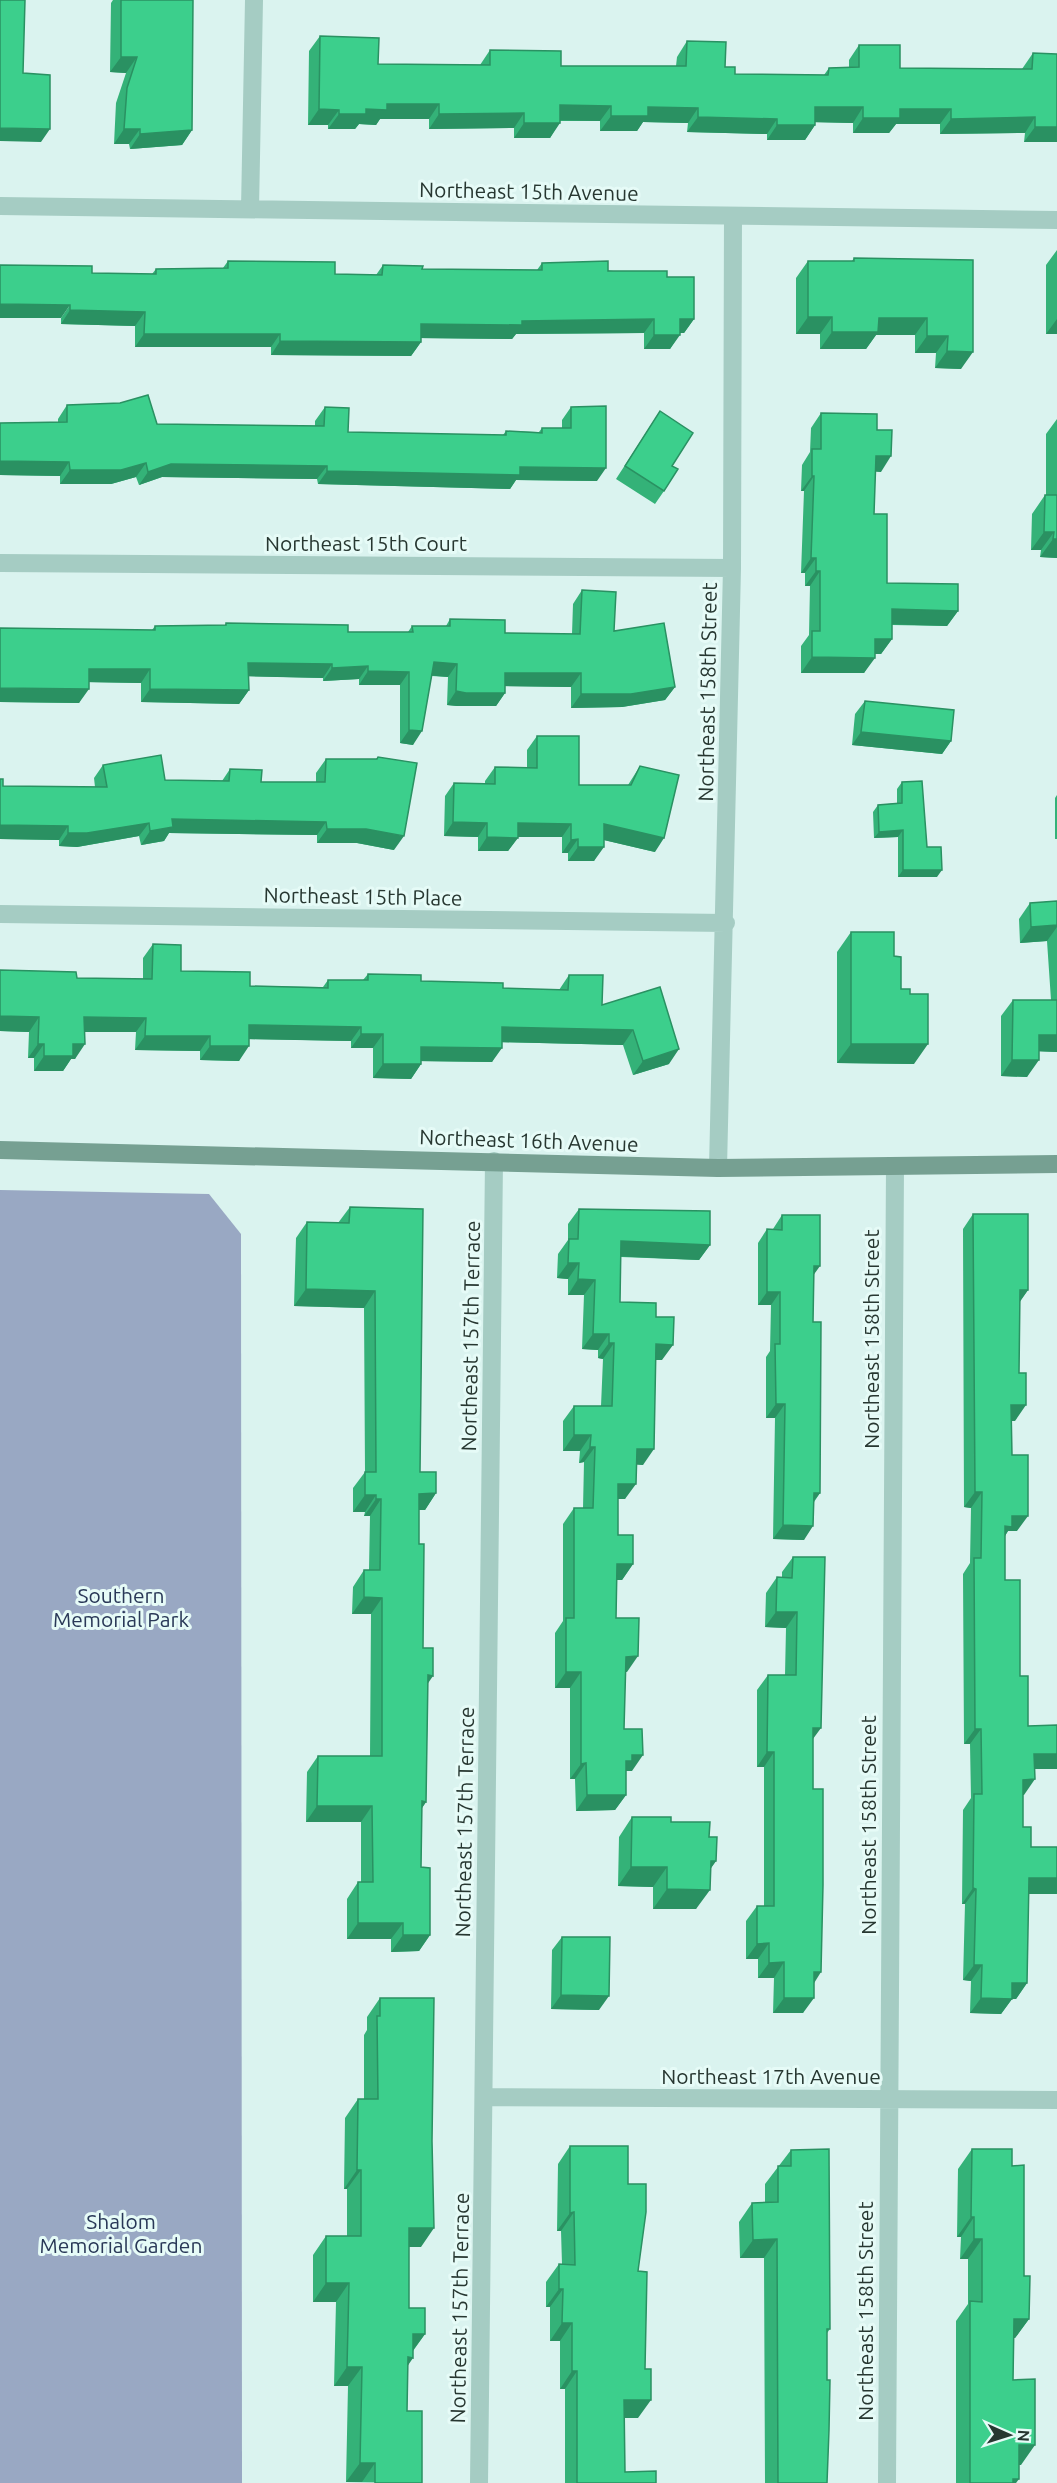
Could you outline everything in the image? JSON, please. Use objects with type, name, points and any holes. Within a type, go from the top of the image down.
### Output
[{"type":"street","points":[[250,209],[254,0]]},
{"type":"street","name":"Northeast 15th Avenue","points":[[0,206],[1057,220]]},
{"type":"street","name":"Northeast 158th Street","points":[[718,1168],[726,923],[732,568],[733,216]]},
{"type":"street","name":"Northeast 15th Court","points":[[0,563],[732,568]]},
{"type":"street","name":"Northeast 15th Place","points":[[0,914],[726,923]]},
{"type":"street","name":"Northeast 16th Avenue","points":[[0,1150],[718,1168],[1057,1164]]},
{"type":"street","name":"Northeast 157th Terrace","points":[[479,2483],[494,1161]]},
{"type":"street","name":"Northeast 158th Street","points":[[887,2483],[895,1167]]},
{"type":"street","name":"Northeast 17th Avenue","points":[[484,2097],[1057,2100]]},
{"type":"green space","name":"Southern Memorial Park","points":[[0,1190],[209,1194],[241,1234],[242,2483],[0,2483]]},
{"type":"building","points":[[0,0],[25,0],[23,73],[50,75],[50,129],[0,128]]},
{"type":"building","points":[[121,0],[193,0],[192,130],[140,134],[140,129],[124,129],[127,88],[137,57],[121,57]]},
{"type":"building","points":[[320,36],[379,38],[378,64],[490,65],[490,50],[561,51],[561,66],[686,66],[687,41],[726,42],[725,67],[735,67],[735,74],[828,75],[829,68],[859,67],[859,45],[900,45],[900,68],[1032,69],[1033,53],[1057,54],[1057,127],[1035,127],[1035,117],[951,119],[951,109],[900,109],[900,118],[863,118],[863,107],[815,107],[815,125],[777,125],[777,119],[698,117],[698,108],[648,107],[648,116],[611,116],[611,106],[560,105],[560,123],[524,123],[524,113],[439,114],[439,104],[387,104],[387,110],[366,109],[366,114],[339,114],[339,110],[319,109]]},
{"type":"building","points":[[854,258],[973,260],[973,352],[947,351],[948,336],[927,336],[927,318],[879,318],[878,332],[832,332],[832,317],[808,317],[808,261],[854,261]]},
{"type":"building","points":[[228,261],[335,262],[335,274],[382,275],[383,265],[423,266],[422,269],[542,270],[542,263],[608,261],[608,271],[667,271],[667,277],[694,277],[694,319],[680,319],[680,335],[654,335],[654,319],[522,321],[522,325],[421,324],[421,342],[280,341],[280,334],[144,334],[145,312],[70,310],[70,305],[0,304],[0,265],[92,266],[92,273],[156,274],[156,269],[228,268]]},
{"type":"building","points":[[148,395],[157,424],[324,426],[325,407],[349,408],[348,432],[506,435],[506,431],[542,433],[542,428],[571,428],[571,407],[606,406],[606,468],[520,467],[520,475],[327,471],[327,466],[171,464],[148,472],[146,463],[121,470],[70,470],[69,462],[0,461],[0,423],[67,422],[67,405],[120,403]]},
{"type":"building","points":[[660,411],[693,433],[672,466],[678,469],[664,491],[625,466]]},
{"type":"building","points":[[821,413],[877,414],[877,430],[892,430],[891,456],[876,456],[874,514],[887,514],[887,583],[958,584],[958,611],[892,609],[892,639],[875,639],[875,658],[812,657],[812,631],[820,631],[820,571],[816,571],[816,558],[811,558],[814,476],[812,476],[812,449],[821,449]]},
{"type":"building","points":[[1045,495],[1057,495],[1057,539],[1053,539],[1054,532],[1044,532]]},
{"type":"building","points":[[582,590],[616,592],[614,631],[664,623],[675,687],[631,694],[581,694],[581,673],[505,673],[505,693],[466,693],[456,691],[457,664],[434,662],[422,731],[409,730],[409,672],[368,671],[368,666],[332,668],[332,664],[248,663],[249,690],[150,689],[150,669],[89,669],[89,689],[0,688],[0,628],[155,630],[155,626],[226,625],[226,623],[348,625],[348,632],[413,632],[412,626],[450,626],[450,619],[505,620],[505,633],[580,634]]},
{"type":"building","points":[[865,701],[954,710],[951,741],[861,732]]},
{"type":"building","points":[[537,736],[579,736],[579,785],[631,785],[640,766],[679,775],[664,838],[604,824],[604,847],[578,847],[578,839],[571,840],[571,824],[518,823],[518,838],[487,837],[487,823],[453,822],[454,783],[495,784],[495,767],[537,768]]},
{"type":"building","points":[[161,755],[165,780],[229,781],[230,769],[262,770],[261,782],[325,782],[326,759],[377,759],[378,757],[417,763],[404,836],[366,829],[327,829],[326,822],[172,819],[173,827],[150,831],[149,823],[87,833],[68,833],[68,826],[0,825],[0,779],[3,779],[3,786],[107,787],[103,765]]},
{"type":"building","points":[[922,781],[927,847],[941,847],[942,870],[903,870],[903,830],[879,832],[878,805],[902,803],[902,782]]},
{"type":"building","points":[[1057,901],[1057,925],[1031,927],[1030,903]]},
{"type":"building","points":[[851,932],[894,932],[894,956],[901,957],[901,989],[910,989],[910,994],[928,994],[928,1044],[851,1044]]},
{"type":"building","points":[[153,944],[181,945],[181,971],[250,972],[250,986],[328,988],[328,980],[368,980],[368,974],[421,975],[421,981],[503,983],[503,988],[568,990],[569,975],[603,975],[602,1005],[660,987],[679,1049],[643,1061],[633,1030],[502,1027],[502,1048],[421,1047],[421,1064],[383,1064],[383,1034],[361,1034],[361,1027],[249,1025],[249,1046],[210,1046],[210,1036],[145,1036],[146,1018],[84,1017],[85,1044],[73,1044],[73,1056],[44,1056],[44,1044],[38,1044],[39,1017],[0,1016],[0,970],[76,972],[77,978],[152,979]]},
{"type":"building","points":[[1013,1000],[1057,1000],[1057,1035],[1039,1035],[1039,1060],[1012,1060]]},
{"type":"building","points":[[350,1207],[423,1209],[420,1472],[436,1472],[436,1493],[419,1494],[419,1544],[424,1544],[423,1648],[433,1648],[433,1676],[428,1675],[426,1802],[422,1801],[421,1867],[430,1868],[430,1935],[403,1935],[403,1923],[358,1923],[358,1882],[373,1882],[372,1806],[317,1806],[318,1756],[382,1756],[382,1598],[364,1597],[364,1570],[380,1570],[381,1499],[376,1499],[376,1495],[365,1495],[365,1472],[376,1472],[375,1291],[306,1289],[307,1222],[349,1223]]},
{"type":"building","points":[[579,1209],[710,1211],[710,1245],[621,1241],[620,1302],[656,1303],[656,1317],[674,1317],[673,1345],[656,1344],[654,1449],[637,1449],[636,1484],[618,1484],[618,1535],[633,1535],[633,1564],[617,1564],[616,1618],[639,1618],[638,1656],[626,1657],[624,1729],[642,1729],[643,1755],[632,1755],[632,1761],[626,1761],[626,1795],[587,1795],[586,1763],[581,1764],[581,1672],[566,1672],[566,1618],[574,1618],[574,1508],[593,1508],[595,1447],[590,1447],[591,1435],[574,1435],[574,1406],[612,1406],[614,1343],[609,1343],[609,1334],[593,1334],[595,1280],[578,1279],[579,1263],[568,1263],[569,1239],[578,1239]]},
{"type":"building","points":[[973,1214],[1028,1214],[1028,1290],[1020,1290],[1019,1373],[1026,1373],[1026,1405],[1011,1405],[1012,1455],[1028,1455],[1028,1516],[1012,1516],[1012,1527],[1005,1526],[1005,1580],[1020,1580],[1020,1676],[1028,1676],[1028,1726],[1057,1725],[1057,1754],[1034,1754],[1035,1779],[1023,1780],[1023,1827],[1031,1827],[1031,1847],[1057,1847],[1057,1878],[1029,1878],[1027,1983],[1012,1983],[1012,1999],[981,1998],[982,1965],[974,1965],[976,1889],[973,1888],[974,1794],[982,1794],[981,1729],[975,1729],[974,1558],[981,1558],[982,1492],[975,1492]]},
{"type":"building","points":[[782,1215],[820,1215],[820,1266],[814,1266],[813,1322],[821,1322],[820,1493],[814,1493],[813,1526],[783,1525],[785,1404],[776,1404],[775,1344],[780,1344],[780,1292],[767,1292],[767,1229],[782,1230]]},
{"type":"building","points":[[793,1557],[825,1557],[821,1728],[813,1728],[813,1789],[823,1789],[821,1972],[814,1972],[814,1998],[784,1998],[784,1962],[769,1963],[769,1943],[757,1944],[757,1906],[774,1906],[774,1752],[767,1752],[768,1675],[796,1675],[797,1612],[776,1612],[777,1577],[792,1578]]},
{"type":"building","points":[[632,1817],[671,1817],[671,1822],[710,1822],[709,1837],[717,1837],[716,1861],[711,1861],[710,1890],[667,1889],[667,1867],[631,1867]]},
{"type":"building","points":[[562,1937],[610,1937],[609,1996],[561,1995]]},
{"type":"building","points":[[380,1998],[434,1998],[432,2141],[434,2228],[409,2228],[409,2308],[425,2308],[425,2334],[413,2334],[413,2358],[408,2357],[407,2411],[422,2411],[422,2483],[375,2483],[375,2463],[360,2463],[362,2367],[347,2367],[349,2283],[326,2283],[326,2236],[361,2236],[361,2170],[357,2170],[358,2099],[378,2099],[377,2016],[380,2016]]},
{"type":"building","points":[[570,2146],[628,2146],[628,2184],[646,2184],[646,2212],[638,2271],[647,2272],[645,2369],[651,2369],[651,2400],[624,2400],[625,2472],[656,2471],[656,2483],[577,2483],[577,2371],[572,2371],[572,2323],[562,2323],[563,2289],[559,2289],[559,2264],[575,2265],[574,2212],[570,2213]]},
{"type":"building","points":[[829,2149],[830,2329],[827,2329],[827,2380],[830,2380],[827,2483],[778,2483],[777,2239],[753,2240],[752,2203],[778,2202],[778,2166],[791,2166],[791,2150]]},
{"type":"building","points":[[972,2149],[1012,2149],[1012,2166],[1024,2165],[1024,2276],[1030,2276],[1029,2319],[1014,2319],[1013,2380],[1035,2379],[1035,2445],[1019,2445],[1019,2479],[1013,2479],[1013,2483],[970,2483],[970,2301],[982,2302],[982,2239],[974,2239],[974,2217],[971,2217]]},
{"type":"park label","name":"Shalom Memorial Garden","points":[[121,2233]]}]
